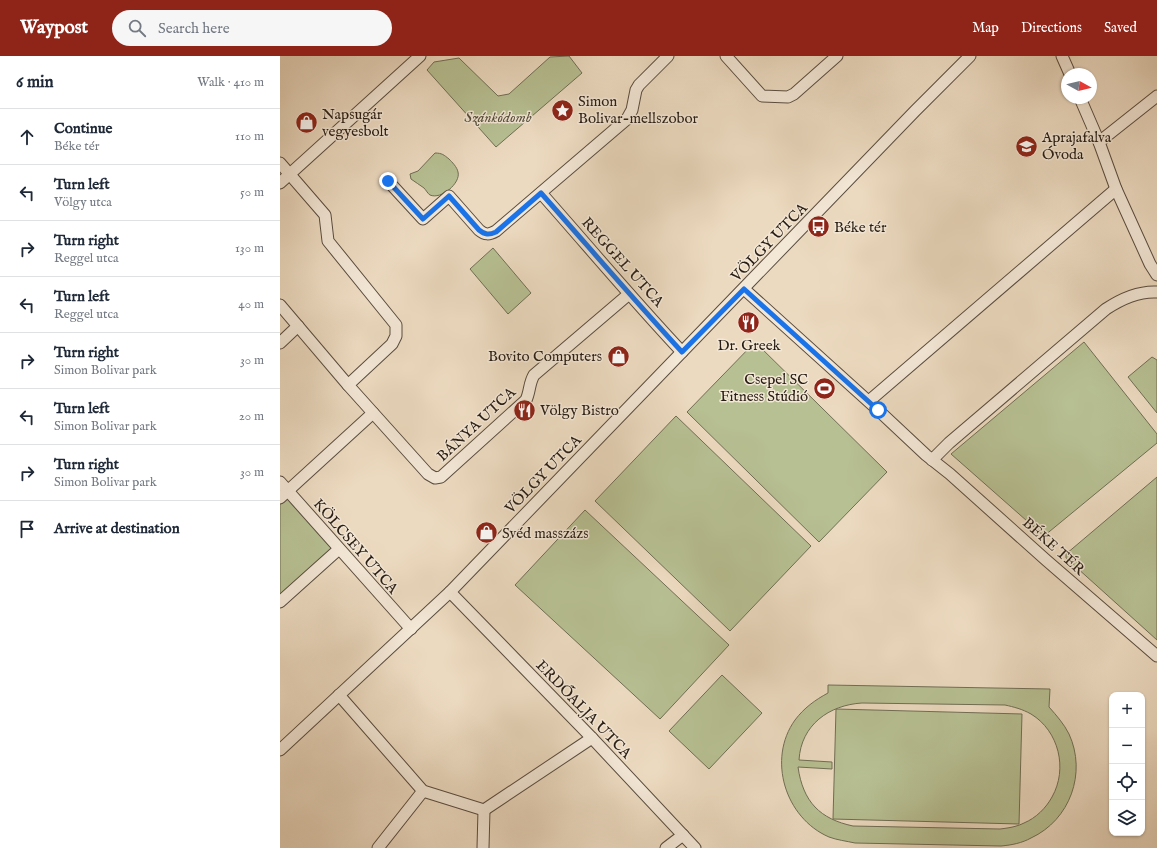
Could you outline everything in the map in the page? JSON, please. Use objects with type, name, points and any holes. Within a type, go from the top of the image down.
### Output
[{"type":"street","points":[[280,183],[420,56]]},
{"type":"street","points":[[388,181],[423,219],[449,196],[479,230],[483,233],[490,234],[496,232],[627,119],[632,110],[636,90],[639,85],[668,56]]},
{"type":"street","points":[[726,56],[762,96],[788,97],[794,94],[837,56]]},
{"type":"street","name":"VÖLGY UTCA","points":[[280,750],[450,592],[744,289],[757,273],[970,56]]},
{"type":"street","points":[[1062,56],[1067,68]]},
{"type":"street","points":[[1099,142],[1157,96]]},
{"type":"street","points":[[1083,104],[1099,142],[1116,189],[1150,264],[1157,275]]},
{"type":"street","points":[[280,163],[325,215],[328,241],[396,325],[396,336],[392,344],[348,385]]},
{"type":"street","points":[[868,401],[1116,189]]},
{"type":"street","name":"REGGEL UTCA","points":[[541,193],[682,352]]},
{"type":"street","name":"BÉKE TÉR","points":[[744,289],[932,460],[950,474],[1157,656]]},
{"type":"street","points":[[932,460],[949,443],[1106,309],[1135,294],[1157,292]]},
{"type":"street","name":"BÁNYA UTCA","points":[[280,305],[373,413],[428,474],[435,478],[441,477],[526,400],[530,380],[534,375],[629,294]]},
{"type":"street","points":[[280,343],[298,326]]},
{"type":"street","points":[[284,494],[373,413]]},
{"type":"street","name":"KÖLCSEY UTCA","points":[[280,482],[284,494],[339,549],[411,629]]},
{"type":"street","points":[[280,602],[339,549]]},
{"type":"street","name":"ERDŐALJA UTCA","points":[[450,592],[592,738],[695,848]]},
{"type":"street","points":[[339,695],[424,791],[484,810]]},
{"type":"street","points":[[484,810],[592,738]]},
{"type":"street","points":[[378,848],[424,791]]},
{"type":"street","points":[[483,848],[484,810]]},
{"type":"street","points":[[666,848],[683,835]]},
{"type":"green space","name":"Szánkódomb","points":[[569,56],[582,73],[496,147],[427,70],[434,62],[459,58],[498,96],[509,94],[550,57]]},
{"type":"green space","name":"Szánkódomb","points":[[435,153],[443,154],[450,160],[457,168],[458,176],[449,190],[434,196],[429,194],[424,188],[411,179],[410,174],[418,171]]},
{"type":"green space","points":[[493,248],[531,293],[508,314],[470,269]]},
{"type":"green space","points":[[755,342],[887,472],[819,542],[687,412]]},
{"type":"green space","points":[[1084,342],[1157,434],[1157,443],[1044,536],[951,454]]},
{"type":"green space","points":[[1152,357],[1157,360],[1157,413],[1128,377]]},
{"type":"green space","points":[[676,416],[811,546],[730,631],[595,501]]},
{"type":"green space","points":[[1157,477],[1157,640],[1066,558],[1066,554]]},
{"type":"green space","points":[[288,490],[339,549],[280,602],[280,500]]},
{"type":"green space","points":[[585,510],[729,645],[660,719],[515,585]]},
{"type":"green space","points":[[722,675],[762,713],[709,769],[669,731]]},
{"type":"green space","points":[[828,685],[1050,689],[1049,707],[1067,730],[1074,749],[1076,764],[1075,779],[1071,794],[1065,807],[1056,820],[1045,830],[1028,840],[1013,844],[1001,846],[855,843],[829,837],[814,828],[801,816],[792,802],[785,786],[782,769],[782,752],[787,735],[795,720],[810,705],[828,693]],"holes":[[[862,703],[1005,705],[1015,707],[1031,714],[1041,721],[1054,740],[1060,763],[1057,786],[1050,801],[1037,815],[1021,824],[1000,829],[853,826],[831,819],[822,813],[815,807],[804,790],[798,767],[832,769],[832,762],[799,760],[805,737],[811,727],[819,719],[839,708]]]},
{"type":"green space","points":[[836,709],[1022,714],[1019,824],[833,819]]},
{"type":"place","name":"Simon Bolivar-mellszobor","points":[[562,110]]},
{"type":"place","name":"Napsugár vegyesbolt","points":[[307,123]]},
{"type":"place","name":"Aprajafalva Óvoda","points":[[1027,146]]},
{"type":"place","name":"Béke tér","points":[[819,227]]},
{"type":"place","name":"Dr. Greek","points":[[749,322]]},
{"type":"place","name":"Bovito Computers","points":[[618,356]]},
{"type":"place","name":"Csepel SC Fitness Stúdió","points":[[824,388]]},
{"type":"place","name":"Völgy Bistro","points":[[524,410]]},
{"type":"place","name":"Svéd masszázs","points":[[486,533]]},
{"type":"route","points":[[388,181],[423,219],[449,196],[479,230],[483,233],[490,234],[496,232],[541,193],[682,352],[744,289],[878,410]]}]
